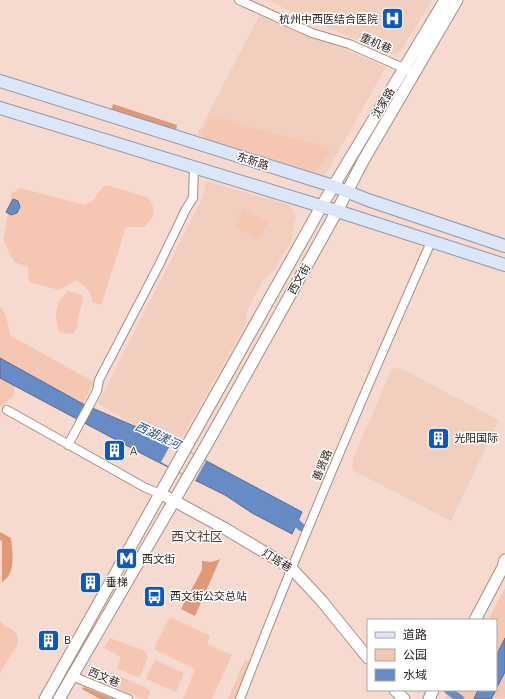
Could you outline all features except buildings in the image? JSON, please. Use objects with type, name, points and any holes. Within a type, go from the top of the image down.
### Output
[{"type":"main road","name":"沈家路","points":[[347,192],[446,0]]},
{"type":"main road","name":"沈家路","points":[[321,207],[333,186],[409,70],[457,0]]},
{"type":"main road","name":"东新路","points":[[0,81],[333,186],[505,246]]},
{"type":"main road","points":[[0,108],[337,211],[505,266]]},
{"type":"main road","name":"西文街","points":[[59,699],[199,458],[347,192]]},
{"type":"main road","name":"西文街","points":[[45,699],[321,207]]},
{"type":"main road","name":"灯塔巷","points":[[160,494],[224,528],[291,568],[321,600],[367,657]]},
{"type":"main road","points":[[476,619],[503,567],[505,560]]},
{"type":"main road","points":[[397,691],[404,699]]},
{"type":"street","name":"重机巷","points":[[239,0],[312,33],[349,44],[409,70]]},
{"type":"street","points":[[68,445],[98,390],[99,380],[193,198],[194,168]]},
{"type":"street","name":"善贤路","points":[[240,699],[291,568],[366,388],[431,242]]},
{"type":"street","points":[[7,410],[144,488],[160,494]]},
{"type":"street","name":"西文巷","points":[[72,676],[128,699]]},
{"type":"shaded area","points":[[268,0],[432,0],[400,52],[389,54]]},
{"type":"shaded area","points":[[260,14],[386,67],[324,177],[197,135]]},
{"type":"shaded area","points":[[113,104],[177,125],[176,131],[111,110]]},
{"type":"shaded area","points":[[206,181],[289,205],[296,216],[291,241],[275,269],[262,282],[247,311],[246,324],[174,451],[98,403],[203,197]]},
{"type":"shaded area","points":[[400,368],[499,420],[451,521],[354,471],[352,466],[353,458],[392,369]]},
{"type":"shaded area","points":[[0,532],[11,538],[13,556],[11,571],[8,577],[2,582],[2,541],[0,540]]},
{"type":"shaded area","points":[[220,559],[195,616],[181,609],[202,570],[202,561],[212,562]]},
{"type":"shaded area","points":[[84,687],[114,699],[100,699],[82,689]]},
{"type":"green space","points":[[210,116],[328,148],[330,152],[315,172],[206,140],[201,135]]},
{"type":"green space","points":[[104,186],[110,186],[149,198],[153,206],[153,216],[145,227],[126,227],[101,305],[92,302],[91,294],[76,280],[59,290],[29,282],[28,267],[14,262],[3,240],[12,193],[20,188],[85,205],[92,201]]},
{"type":"green space","points":[[243,208],[268,223],[258,240],[234,226]]},
{"type":"green space","points":[[68,291],[82,295],[83,300],[78,317],[77,328],[74,333],[67,334],[59,332],[56,316],[58,303]]},
{"type":"green space","points":[[0,307],[5,314],[11,336],[94,382],[83,404],[0,358]]},
{"type":"green space","points":[[0,378],[14,385],[14,395],[2,406],[0,406]]},
{"type":"green space","points":[[505,588],[505,638],[497,654],[497,619],[489,619]]},
{"type":"green space","points":[[170,617],[210,636],[207,644],[232,655],[212,699],[183,699],[195,669],[155,650],[155,646]]},
{"type":"green space","points":[[0,621],[5,626],[12,629],[17,635],[18,643],[0,673]]},
{"type":"green space","points":[[110,638],[145,651],[148,657],[140,676],[137,677],[117,668],[121,657],[104,648]]},
{"type":"green space","points":[[155,660],[184,673],[176,692],[146,679]]},
{"type":"green space","points":[[245,660],[250,662],[235,699],[228,699]]},
{"type":"green space","points":[[111,672],[148,689],[150,692],[148,699],[142,699],[106,683]]},
{"type":"green space","points":[[505,672],[505,698],[491,699],[495,691],[497,691],[497,687]]},
{"type":"green space","points":[[449,691],[478,691],[474,699],[445,699]]},
{"type":"water","points":[[13,199],[18,201],[20,207],[17,213],[11,215],[6,212]]},
{"type":"water","points":[[0,358],[83,404],[171,442],[302,512],[292,534],[252,513],[225,495],[150,458],[0,378]]},
{"type":"water","points":[[505,638],[505,672],[497,687],[497,654]]},
{"type":"water","points":[[478,691],[495,691],[491,699],[474,699]]},
{"type":"pier","points":[[172,442],[206,461],[195,481],[161,462]]},
{"type":"waterway","name":"西湖漾河","points":[[288,518],[301,527]]},
{"type":"waterway","name":"西湖漾河","points":[[449,691],[460,699]]},
{"type":"place","name":"杭州中西医结合医院","points":[[393,19]]},
{"type":"place","name":"光阳国际","points":[[438,438]]},
{"type":"place","name":"A","points":[[115,451]]},
{"type":"place","name":"西文街","points":[[127,559]]},
{"type":"place","name":"垂梯","points":[[90,582]]},
{"type":"place","name":"西文街公交总站","points":[[155,596]]},
{"type":"place","name":"B","points":[[49,640]]},
{"type":"district","name":"西文社区","points":[[197,536]]}]
